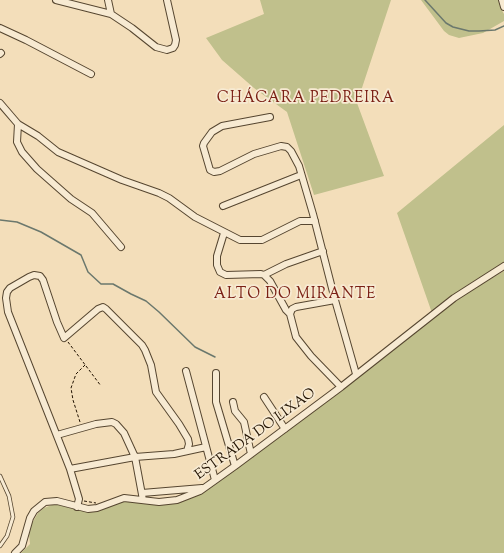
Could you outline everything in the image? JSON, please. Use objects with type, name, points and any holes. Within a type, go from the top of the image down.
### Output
[{"type":"street","points":[[56,0],[111,14],[156,47],[163,50],[170,49],[175,46],[176,40],[167,0]]},
{"type":"street","points":[[108,0],[111,14]]},
{"type":"street","points":[[502,0],[504,7]]},
{"type":"street","points":[[0,28],[91,74]]},
{"type":"street","points":[[0,103],[18,124],[38,136],[58,152],[122,180],[158,193],[168,198],[195,217],[240,240],[262,240],[300,222],[315,221]]},
{"type":"street","points":[[270,117],[222,126],[212,132],[203,146],[210,170],[214,172],[220,171],[254,154],[284,146],[291,151],[301,175],[315,221],[356,374]]},
{"type":"street","points":[[18,124],[17,142],[22,152],[37,168],[71,198],[92,213],[121,247]]},
{"type":"street","points":[[223,206],[301,175]]},
{"type":"street","points":[[224,233],[217,256],[217,265],[220,272],[226,275],[264,275],[286,264],[324,252]]},
{"type":"street","name":"ESTRADA DO LIXAO","points":[[15,553],[22,546],[30,518],[37,507],[45,502],[57,501],[88,509],[97,508],[124,498],[159,502],[177,500],[194,494],[285,429],[454,298],[504,266]]},
{"type":"street","points":[[77,507],[79,499],[70,469],[8,312],[6,298],[10,288],[28,277],[34,275],[40,276],[43,280],[64,338],[98,309],[103,307],[138,341],[145,350],[151,365],[156,392],[188,439],[189,444],[186,451]]},
{"type":"street","points":[[264,275],[270,281],[286,310],[290,314],[296,337],[311,356],[340,387]]},
{"type":"street","points":[[290,314],[292,309],[296,307],[335,300]]},
{"type":"street","points":[[186,371],[215,480]]},
{"type":"street","points":[[216,373],[216,402],[235,466]]},
{"type":"street","points":[[264,397],[285,429]]},
{"type":"street","points":[[233,402],[235,411],[244,422],[251,454]]},
{"type":"street","points":[[57,435],[82,427],[106,423],[116,424],[124,433],[135,457],[143,500]]},
{"type":"street","points":[[70,469],[135,457],[174,454],[206,447]]},
{"type":"street","points":[[142,493],[204,488]]},
{"type":"lane","points":[[0,476],[9,496],[13,517],[6,536],[0,546]]},
{"type":"path","points":[[64,338],[101,386]]},
{"type":"path","points":[[82,427],[73,400],[71,388],[76,374],[85,365]]},
{"type":"path","points":[[79,499],[95,502],[98,506],[97,508]]},
{"type":"green space","points":[[260,0],[391,0],[357,103],[384,176],[314,195],[287,112],[254,88],[222,60],[206,38],[264,14]]},
{"type":"green space","points":[[421,0],[499,0],[500,7],[504,14],[504,21],[483,33],[459,38],[449,35],[444,31]]},
{"type":"green space","points":[[504,125],[504,264],[432,313],[397,213]]},
{"type":"green space","points":[[504,271],[504,553],[21,553],[30,544],[29,534],[31,525],[38,513],[44,508],[52,505],[59,505],[77,510],[95,511],[102,510],[123,501],[174,503],[187,500],[201,493],[453,301]]},
{"type":"waterway","points":[[425,0],[446,23],[453,27],[469,31],[479,31],[495,30],[504,26]]},
{"type":"waterway","points":[[0,220],[17,222],[41,232],[81,255],[88,272],[101,284],[113,284],[146,301],[195,347],[215,357]]},
{"type":"district","name":"CHÁCARA PEDREIRA","points":[[306,99]]},
{"type":"district","name":"ALTO DO MIRANTE","points":[[295,295]]}]
